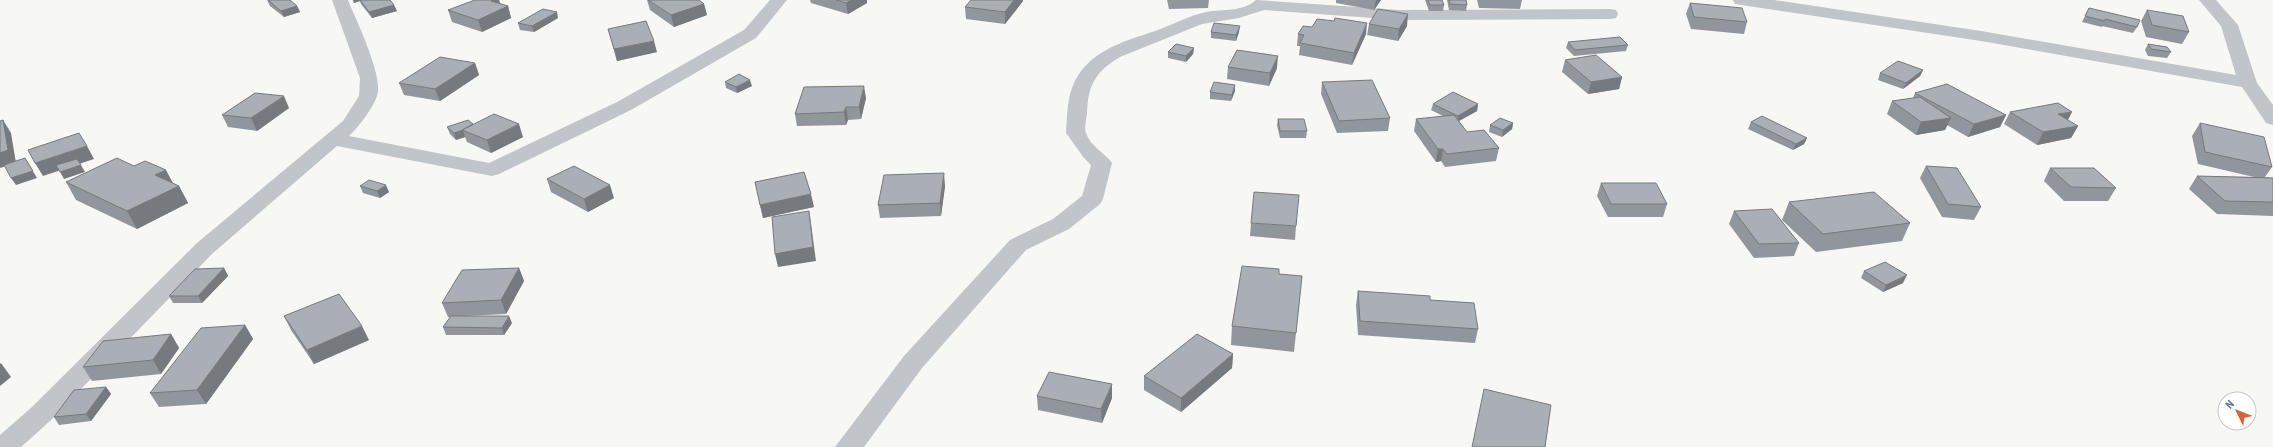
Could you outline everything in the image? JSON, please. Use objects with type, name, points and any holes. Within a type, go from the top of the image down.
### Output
[{"type":"street","points":[[4,447],[41,414],[205,248],[350,125],[368,96],[370,78],[340,0]]},
{"type":"street","points":[[333,139],[492,170],[624,106],[750,34],[779,0]]},
{"type":"street","points":[[1741,0],[1981,36],[2248,83]]},
{"type":"street","points":[[2207,0],[2229,25],[2248,83],[2273,118]]},
{"type":"street","points":[[849,447],[913,362],[1018,245],[1062,224],[1092,199],[1102,163],[1091,154],[1076,133],[1082,87],[1091,71],[1105,58],[1134,44],[1206,17],[1240,14],[1263,3],[1400,15],[1610,14]]},
{"type":"building","points":[[268,0],[290,0],[297,6],[281,11]]},
{"type":"building","points":[[360,0],[390,0],[394,5],[369,12]]},
{"type":"building","points":[[475,0],[493,0],[491,1],[508,6],[478,20],[448,10]]},
{"type":"building","points":[[648,0],[699,0],[704,4],[671,15]]},
{"type":"building","points":[[836,0],[851,0],[846,3]]},
{"type":"building","points":[[971,0],[1014,0],[1005,12],[965,7]]},
{"type":"building","points":[[1428,0],[1442,0],[1444,5],[1430,5]]},
{"type":"building","points":[[1449,0],[1466,0],[1467,5],[1450,4]]},
{"type":"building","points":[[1690,3],[1742,8],[1747,22],[1694,17]]},
{"type":"building","points":[[2089,8],[2140,20],[2137,27],[2105,19],[2105,21],[2085,16]]},
{"type":"building","points":[[543,9],[557,12],[532,26],[518,23]]},
{"type":"building","points":[[1378,9],[1408,14],[1399,29],[1369,24]]},
{"type":"building","points":[[2147,10],[2183,16],[2189,32],[2152,25]]},
{"type":"building","points":[[1335,18],[1367,23],[1354,53],[1300,43],[1304,35],[1298,34],[1303,26],[1312,27],[1317,19],[1334,21]]},
{"type":"building","points":[[646,21],[654,41],[614,49],[608,29]]},
{"type":"building","points":[[1214,23],[1240,26],[1236,35],[1211,32]]},
{"type":"building","points":[[1620,37],[1628,45],[1575,50],[1568,42]]},
{"type":"building","points":[[1176,44],[1194,48],[1186,56],[1168,52]]},
{"type":"building","points":[[2148,44],[2167,47],[2171,52],[2151,49]]},
{"type":"building","points":[[1237,50],[1278,56],[1270,73],[1228,67]]},
{"type":"building","points":[[1596,55],[1622,77],[1591,82],[1565,60]]},
{"type":"building","points":[[440,57],[475,63],[435,89],[399,83]]},
{"type":"building","points":[[1898,61],[1923,70],[1906,83],[1880,73]]},
{"type":"building","points":[[739,74],[750,80],[736,87],[725,82]]},
{"type":"building","points":[[1372,80],[1390,118],[1339,121],[1322,82]]},
{"type":"building","points":[[1214,82],[1235,85],[1232,95],[1210,92]]},
{"type":"building","points":[[1947,84],[2006,115],[1974,124],[1915,93]]},
{"type":"building","points":[[864,86],[859,107],[846,107],[844,112],[795,114],[804,87]]},
{"type":"building","points":[[1453,92],[1478,104],[1458,116],[1433,104]]},
{"type":"building","points":[[255,93],[284,96],[251,118],[222,115]]},
{"type":"building","points":[[1920,97],[1951,118],[1921,122],[1892,101]]},
{"type":"building","points":[[2058,103],[2072,112],[2058,114],[2078,126],[2043,132],[2010,112]]},
{"type":"building","points":[[494,114],[519,124],[487,140],[462,130]]},
{"type":"building","points":[[1454,115],[1467,132],[1484,130],[1499,148],[1447,154],[1443,149],[1438,149],[1416,119]]},
{"type":"building","points":[[1762,116],[1807,138],[1796,144],[1751,122]]},
{"type":"building","points":[[1500,118],[1513,123],[1503,130],[1490,125]]},
{"type":"building","points":[[1278,119],[1304,119],[1307,131],[1280,131]]},
{"type":"building","points":[[3,120],[8,150],[0,153],[0,121]]},
{"type":"building","points":[[468,120],[473,124],[454,133],[447,127]]},
{"type":"building","points":[[2200,123],[2264,137],[2272,167],[2205,152]]},
{"type":"building","points":[[79,133],[87,146],[35,163],[28,150]]},
{"type":"building","points":[[25,158],[33,171],[11,178],[4,165]]},
{"type":"building","points":[[117,158],[134,166],[145,161],[166,170],[155,175],[179,186],[127,211],[66,182]]},
{"type":"building","points":[[77,159],[81,165],[60,172],[56,165]]},
{"type":"building","points":[[574,166],[610,185],[584,199],[547,179]]},
{"type":"building","points":[[1926,166],[1957,168],[1981,207],[1948,204]]},
{"type":"building","points":[[2050,168],[2094,168],[2116,188],[2071,187]]},
{"type":"building","points":[[804,172],[811,194],[760,205],[755,182]]},
{"type":"building","points":[[944,173],[940,203],[878,205],[884,175]]},
{"type":"building","points":[[2197,176],[2273,178],[2273,202],[2225,201]]},
{"type":"building","points":[[369,180],[386,185],[377,191],[360,186]]},
{"type":"building","points":[[1601,183],[1656,183],[1667,204],[1611,204]]},
{"type":"building","points":[[1254,192],[1299,195],[1296,226],[1251,223]]},
{"type":"building","points":[[1874,192],[1910,223],[1823,234],[1789,202]]},
{"type":"building","points":[[1772,209],[1799,243],[1759,244],[1734,211]]},
{"type":"building","points":[[809,211],[813,247],[775,254],[772,217]]},
{"type":"building","points":[[1885,262],[1907,275],[1886,285],[1864,271]]},
{"type":"building","points":[[1242,266],[1279,269],[1279,274],[1302,276],[1296,333],[1232,326]]},
{"type":"building","points":[[224,268],[198,296],[169,296],[195,269]]},
{"type":"building","points":[[519,268],[501,300],[442,303],[462,270]]},
{"type":"building","points":[[1358,291],[1430,296],[1430,300],[1474,303],[1478,329],[1360,321]]},
{"type":"building","points":[[339,294],[362,326],[307,350],[284,316]]},
{"type":"building","points":[[451,316],[509,316],[502,328],[443,327]]},
{"type":"building","points":[[245,325],[197,390],[150,393],[201,328]]},
{"type":"building","points":[[171,334],[153,360],[83,367],[103,341]]},
{"type":"building","points":[[1197,334],[1233,354],[1181,398],[1144,376]]},
{"type":"building","points":[[1049,372],[1112,384],[1101,409],[1037,396]]},
{"type":"building","points":[[106,387],[86,414],[54,417],[74,390]]},
{"type":"building","points":[[1484,389],[1551,405],[1545,447],[1472,447]]}]
